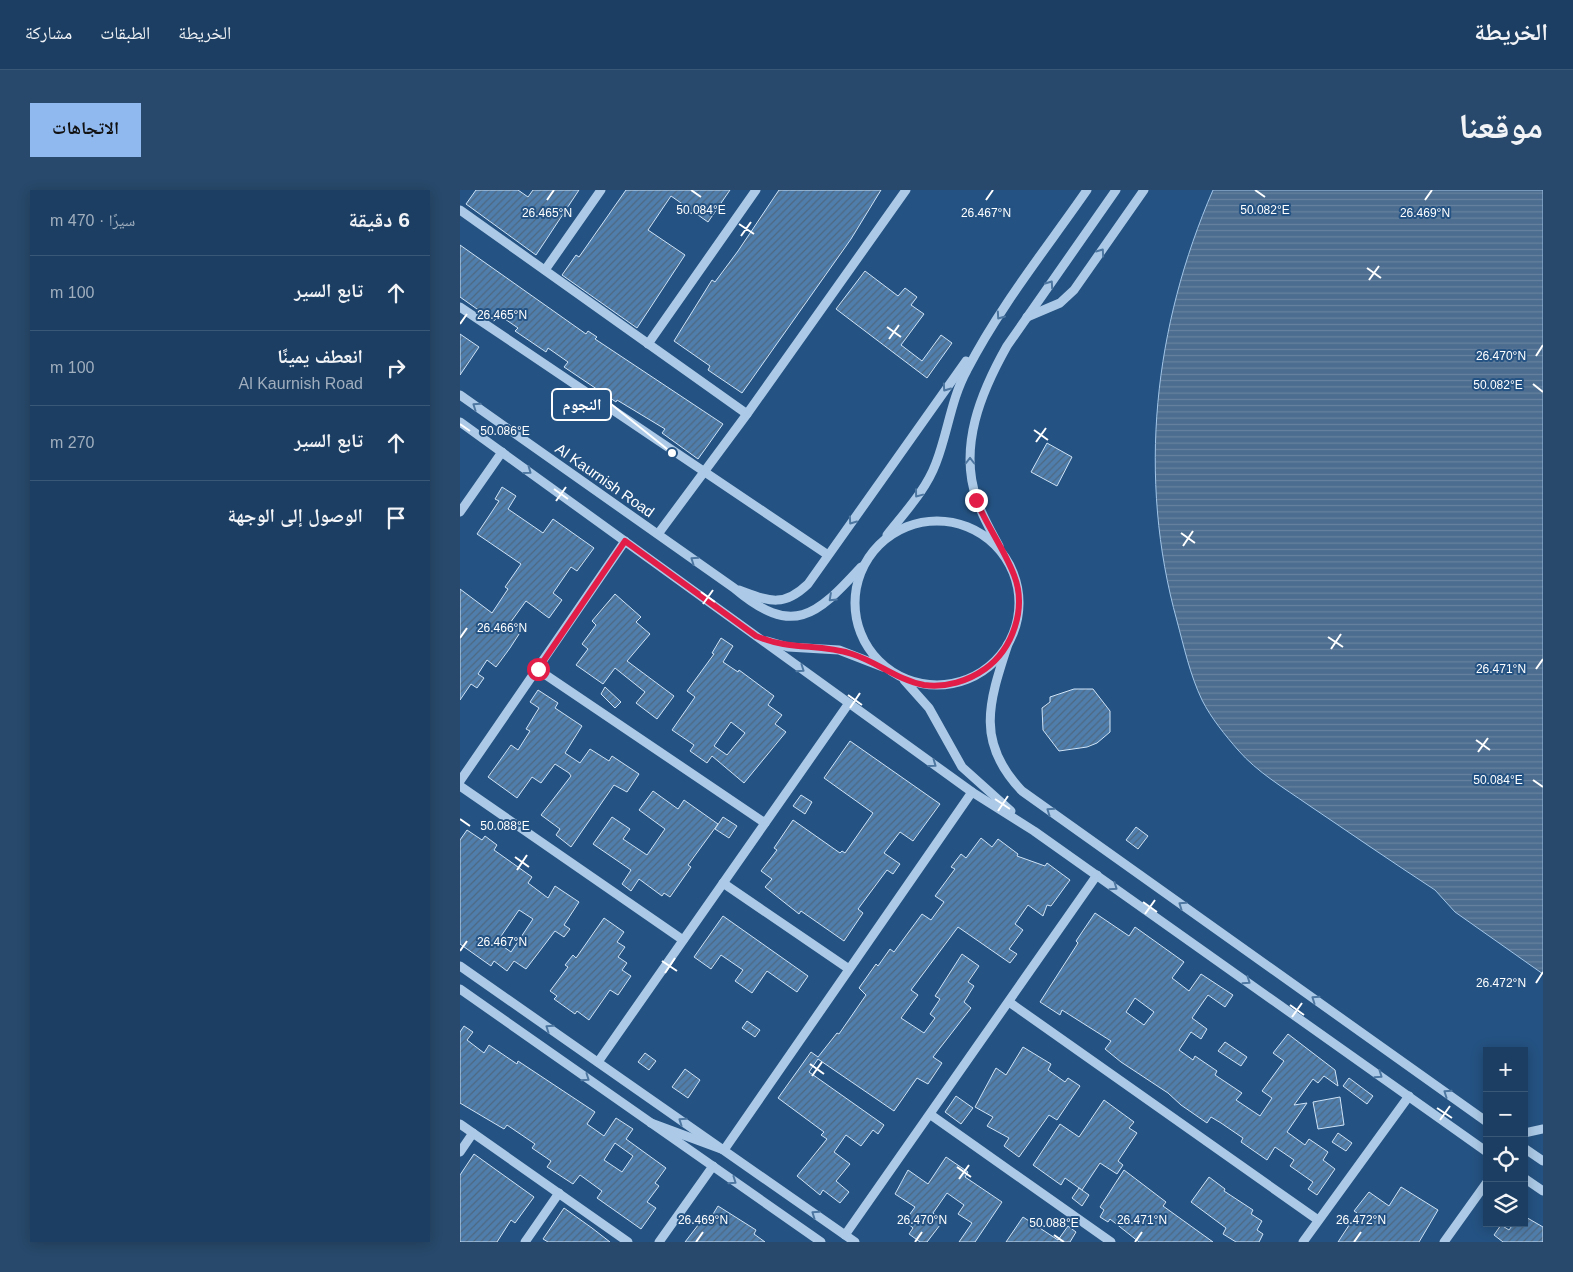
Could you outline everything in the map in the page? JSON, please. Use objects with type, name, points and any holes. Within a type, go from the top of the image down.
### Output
[{"type":"street","points":[[545,270],[601,190]]},
{"type":"street","points":[[648,344],[756,190]]},
{"type":"street","points":[[658,534],[747,414],[906,190]]},
{"type":"street","points":[[734,588],[766,600],[785,600],[801,591],[808,584],[953,378],[986,336],[1087,190]]},
{"type":"street","points":[[1116,190],[1007,346],[984,393],[972,433],[970,469],[976,500],[1014,575],[1019,598],[1017,622],[992,694],[990,736],[1002,766],[1022,791],[1483,1119]]},
{"type":"street","points":[[1027,317],[1060,302],[1074,290],[1144,190]]},
{"type":"street","points":[[460,210],[747,414]]},
{"type":"street","points":[[460,307],[828,555]]},
{"type":"street","points":[[734,588],[751,602],[772,614],[782,617],[813,612],[832,599],[865,563],[930,478],[941,451],[958,389],[986,336]]},
{"type":"street","name":"Al Kaurnish Road","points":[[460,395],[734,588]]},
{"type":"street","points":[[460,422],[972,792],[1034,831],[1097,875],[1483,1149]]},
{"type":"street","points":[[460,512],[502,452]]},
{"type":"street","points":[[883,540],[907,526],[933,521],[960,524],[984,536],[1004,555]]},
{"type":"street","points":[[460,782],[625,541]]},
{"type":"street","points":[[865,563],[856,585],[854,609],[860,633],[869,649],[885,668]]},
{"type":"street","points":[[756,636],[788,647],[839,650],[885,668],[902,678],[925,685],[950,685],[973,677],[993,663],[1008,644]]},
{"type":"street","points":[[538,669],[765,823]]},
{"type":"street","points":[[902,678],[925,702],[962,767],[1034,831]]},
{"type":"street","points":[[598,1062],[849,703]]},
{"type":"street","points":[[460,786],[683,940]]},
{"type":"street","points":[[724,1150],[972,792]]},
{"type":"street","points":[[845,1235],[931,1115],[1097,875]]},
{"type":"street","points":[[723,883],[849,969]]},
{"type":"street","points":[[460,966],[855,1242]]},
{"type":"street","points":[[460,990],[821,1242]]},
{"type":"street","points":[[1009,1002],[1318,1220]]},
{"type":"street","points":[[1303,1242],[1409,1096]]},
{"type":"street","points":[[931,1115],[1111,1242]]},
{"type":"street","points":[[650,1123],[724,1150]]},
{"type":"street","points":[[460,1124],[628,1242]]},
{"type":"street","points":[[1528,1132],[1543,1129]]},
{"type":"street","points":[[460,1152],[473,1133]]},
{"type":"street","points":[[1528,1151],[1543,1161]]},
{"type":"street","points":[[659,1242],[713,1166]]},
{"type":"street","points":[[1528,1181],[1543,1192]]},
{"type":"street","points":[[1444,1242],[1483,1188]]},
{"type":"street","points":[[525,1242],[559,1193]]},
{"type":"water","points":[[1213,190],[1543,190],[1543,974],[1455,912],[1435,890],[1262,773],[1245,758],[1223,732],[1202,700],[1185,651],[1165,567],[1157,512],[1155,457],[1158,402],[1165,348],[1177,294],[1193,242]]},
{"type":"building","points":[[476,190],[518,190],[528,197],[533,190],[579,190],[536,255],[466,204]]},
{"type":"building","points":[[626,190],[730,190],[708,222],[671,196],[648,230],[685,255],[637,328],[562,275],[576,255],[579,257]]},
{"type":"building","points":[[779,190],[881,190],[851,239],[742,393],[708,370],[710,366],[674,341],[712,280],[715,282]]},
{"type":"building","points":[[460,245],[586,334],[588,331],[597,337],[595,339],[723,424],[698,459],[662,433],[665,429],[617,400],[616,402],[564,367],[568,362],[548,348],[546,352],[515,331],[518,328],[499,315],[494,321],[460,297]]},
{"type":"building","points":[[865,271],[898,296],[905,288],[917,297],[911,305],[924,314],[901,345],[922,361],[941,335],[952,343],[927,378],[836,309]]},
{"type":"building","points":[[460,334],[479,347],[460,375]]},
{"type":"building","points":[[1047,443],[1072,457],[1057,486],[1031,472]]},
{"type":"building","points":[[502,487],[516,496],[508,509],[543,533],[553,519],[594,548],[577,571],[571,567],[553,593],[562,600],[549,618],[526,601],[510,623],[521,631],[510,648],[496,667],[487,660],[478,674],[484,678],[477,688],[471,684],[460,700],[460,589],[492,613],[508,589],[505,587],[521,564],[477,534],[499,501],[495,499]]},
{"type":"building","points":[[615,594],[641,617],[636,622],[650,634],[627,661],[674,696],[657,719],[636,703],[645,692],[615,668],[603,684],[576,665],[588,649],[582,644],[596,625],[592,621]]},
{"type":"building","points":[[721,638],[733,646],[723,662],[738,672],[739,670],[774,696],[768,705],[782,715],[775,724],[786,732],[744,783],[712,756],[707,763],[690,751],[694,745],[672,730],[695,697],[687,691],[714,654],[712,653]],"holes":[[[731,722],[745,733],[727,755],[714,746]]]},
{"type":"building","points":[[605,687],[621,702],[615,708],[601,694]]},
{"type":"building","points":[[1074,689],[1093,689],[1110,711],[1110,732],[1097,743],[1087,747],[1059,751],[1043,730],[1042,708],[1050,702],[1050,697]]},
{"type":"building","points":[[538,690],[558,703],[555,708],[582,726],[565,753],[580,763],[590,749],[609,761],[612,756],[639,774],[627,792],[614,785],[571,847],[556,835],[560,829],[541,815],[571,776],[569,773],[555,764],[541,783],[532,777],[517,798],[488,777],[511,745],[518,750],[530,731],[526,729],[539,708],[530,702]]},
{"type":"building","points":[[850,741],[940,804],[913,841],[900,832],[884,853],[900,864],[893,874],[887,870],[858,909],[863,913],[844,941],[801,911],[799,914],[765,887],[772,879],[761,871],[777,850],[774,848],[793,820],[840,853],[842,851],[845,853],[873,813],[824,778]]},
{"type":"building","points":[[653,791],[678,809],[684,800],[718,824],[688,865],[691,867],[670,897],[664,893],[662,896],[639,879],[631,891],[622,884],[631,870],[593,844],[612,817],[630,829],[623,839],[647,855],[665,829],[639,810]]},
{"type":"building","points":[[801,795],[812,802],[805,814],[793,806]]},
{"type":"building","points":[[723,817],[737,826],[729,838],[715,829]]},
{"type":"building","points":[[1136,827],[1148,836],[1138,849],[1126,840]]},
{"type":"building","points":[[467,830],[482,840],[485,836],[497,845],[494,850],[532,877],[528,883],[548,898],[555,886],[579,902],[564,925],[570,929],[564,937],[555,931],[526,969],[514,961],[507,971],[494,961],[491,966],[460,944],[460,840]],"holes":[[[519,910],[533,919],[511,952],[497,942]]]},
{"type":"building","points":[[981,838],[992,847],[998,839],[1018,854],[1017,856],[1045,866],[1047,863],[1070,880],[1051,906],[1047,905],[1043,916],[1028,905],[1015,924],[1023,930],[1009,949],[1017,954],[1010,963],[958,927],[911,990],[918,995],[901,1018],[924,1033],[935,1018],[930,1014],[940,999],[935,996],[962,954],[979,966],[968,982],[974,986],[964,1002],[971,1008],[933,1057],[942,1063],[928,1084],[917,1078],[894,1111],[818,1059],[809,1072],[884,1125],[878,1134],[873,1130],[861,1146],[846,1135],[834,1152],[850,1164],[836,1181],[849,1192],[840,1203],[823,1190],[820,1195],[797,1176],[827,1139],[821,1135],[824,1132],[778,1098],[811,1052],[818,1057],[837,1033],[839,1034],[866,995],[859,988],[876,964],[878,966],[890,949],[894,952],[922,914],[931,920],[944,902],[935,896],[955,869],[951,867],[961,854],[966,858]]},
{"type":"building","points":[[1095,913],[1129,936],[1135,927],[1184,962],[1172,978],[1189,991],[1201,974],[1233,995],[1225,1007],[1208,995],[1192,1018],[1207,1029],[1201,1039],[1191,1032],[1179,1050],[1193,1060],[1195,1056],[1217,1071],[1215,1075],[1242,1093],[1236,1100],[1260,1116],[1272,1098],[1262,1091],[1284,1061],[1273,1053],[1288,1034],[1335,1070],[1338,1086],[1324,1076],[1318,1083],[1313,1079],[1294,1105],[1307,1103],[1287,1132],[1305,1145],[1309,1139],[1328,1152],[1323,1160],[1335,1169],[1317,1195],[1308,1189],[1313,1182],[1290,1166],[1294,1160],[1275,1147],[1267,1160],[1241,1142],[1243,1138],[1221,1123],[1211,1117],[1207,1123],[1105,1049],[1111,1041],[1062,1010],[1060,1015],[1040,1002],[1078,943],[1076,941]],"holes":[[[1135,998],[1154,1012],[1144,1025],[1126,1012]]]},
{"type":"building","points":[[723,916],[808,976],[797,992],[767,971],[752,993],[735,981],[743,970],[721,955],[711,969],[694,957]]},
{"type":"building","points":[[604,918],[624,932],[617,942],[625,947],[618,957],[627,963],[622,970],[631,976],[618,995],[610,990],[589,1020],[577,1011],[575,1014],[554,999],[557,996],[550,991],[568,967],[565,965],[573,955],[576,958]]},
{"type":"building","points":[[747,1021],[760,1030],[755,1037],[742,1028]]},
{"type":"building","points":[[464,1026],[473,1032],[467,1040],[484,1053],[489,1045],[517,1064],[518,1061],[595,1112],[587,1124],[604,1136],[616,1118],[633,1129],[626,1139],[666,1168],[655,1183],[659,1186],[647,1202],[656,1208],[641,1229],[597,1198],[602,1191],[580,1175],[573,1184],[547,1167],[551,1161],[532,1148],[535,1144],[507,1125],[504,1129],[460,1103],[460,1032]],"holes":[[[615,1143],[633,1156],[622,1172],[604,1160]]]},
{"type":"building","points":[[1225,1042],[1247,1057],[1241,1066],[1218,1051]]},
{"type":"building","points":[[1023,1047],[1051,1064],[1048,1070],[1065,1082],[1068,1078],[1080,1086],[1057,1120],[1049,1115],[1019,1157],[1004,1146],[1009,1138],[987,1126],[993,1117],[975,1107],[996,1068],[1006,1075]]},
{"type":"building","points":[[645,1053],[656,1061],[649,1070],[638,1062]]},
{"type":"building","points":[[685,1069],[700,1080],[688,1098],[672,1087]]},
{"type":"building","points":[[1349,1078],[1373,1096],[1367,1104],[1343,1086]]},
{"type":"building","points":[[956,1096],[973,1108],[961,1124],[945,1112]]},
{"type":"building","points":[[1340,1097],[1344,1125],[1318,1129],[1313,1102]]},
{"type":"building","points":[[1104,1100],[1134,1122],[1129,1128],[1137,1133],[1118,1161],[1123,1165],[1117,1174],[1100,1163],[1082,1190],[1065,1178],[1061,1185],[1033,1165],[1060,1124],[1079,1137]]},
{"type":"building","points":[[1338,1133],[1352,1143],[1346,1151],[1332,1142]]},
{"type":"building","points":[[474,1154],[534,1197],[515,1223],[511,1220],[497,1242],[460,1242],[460,1175]]},
{"type":"building","points":[[946,1157],[968,1172],[965,1177],[1002,1202],[975,1242],[959,1242],[972,1223],[958,1214],[964,1205],[947,1193],[933,1213],[943,1221],[927,1242],[920,1242],[909,1234],[913,1228],[905,1221],[915,1207],[895,1194],[908,1170],[928,1184]]},
{"type":"building","points":[[1124,1170],[1166,1202],[1163,1206],[1213,1242],[1139,1242],[1110,1219],[1108,1222],[1100,1217],[1104,1210],[1100,1207]]},
{"type":"building","points":[[1209,1177],[1225,1189],[1224,1191],[1253,1210],[1251,1214],[1262,1221],[1257,1230],[1263,1234],[1259,1242],[1236,1242],[1223,1234],[1226,1228],[1191,1202]]},
{"type":"building","points":[[1401,1187],[1438,1210],[1419,1242],[1338,1242],[1357,1213],[1354,1211],[1369,1192],[1389,1206]]},
{"type":"building","points":[[1079,1188],[1089,1195],[1082,1206],[1072,1198]]},
{"type":"building","points":[[718,1206],[756,1230],[754,1234],[765,1242],[685,1242],[705,1216],[710,1219]]},
{"type":"building","points":[[564,1208],[610,1242],[548,1242],[543,1239]]},
{"type":"building","points":[[1023,1217],[1058,1240],[1068,1226],[1076,1232],[1070,1242],[1006,1242]]},
{"type":"building","points":[[1528,1218],[1543,1227],[1543,1242],[1503,1242],[1494,1235],[1500,1227],[1509,1230],[1511,1227],[1528,1227]]},
{"type":"place","name":"النجوم","points":[[672,453]]},
{"type":"route","points":[[538,669],[625,541],[756,636],[768,642],[788,647],[839,650],[867,660],[902,678],[925,685],[950,685],[973,677],[993,663],[1008,644],[1017,622],[1019,598],[1014,575],[976,500]]}]
